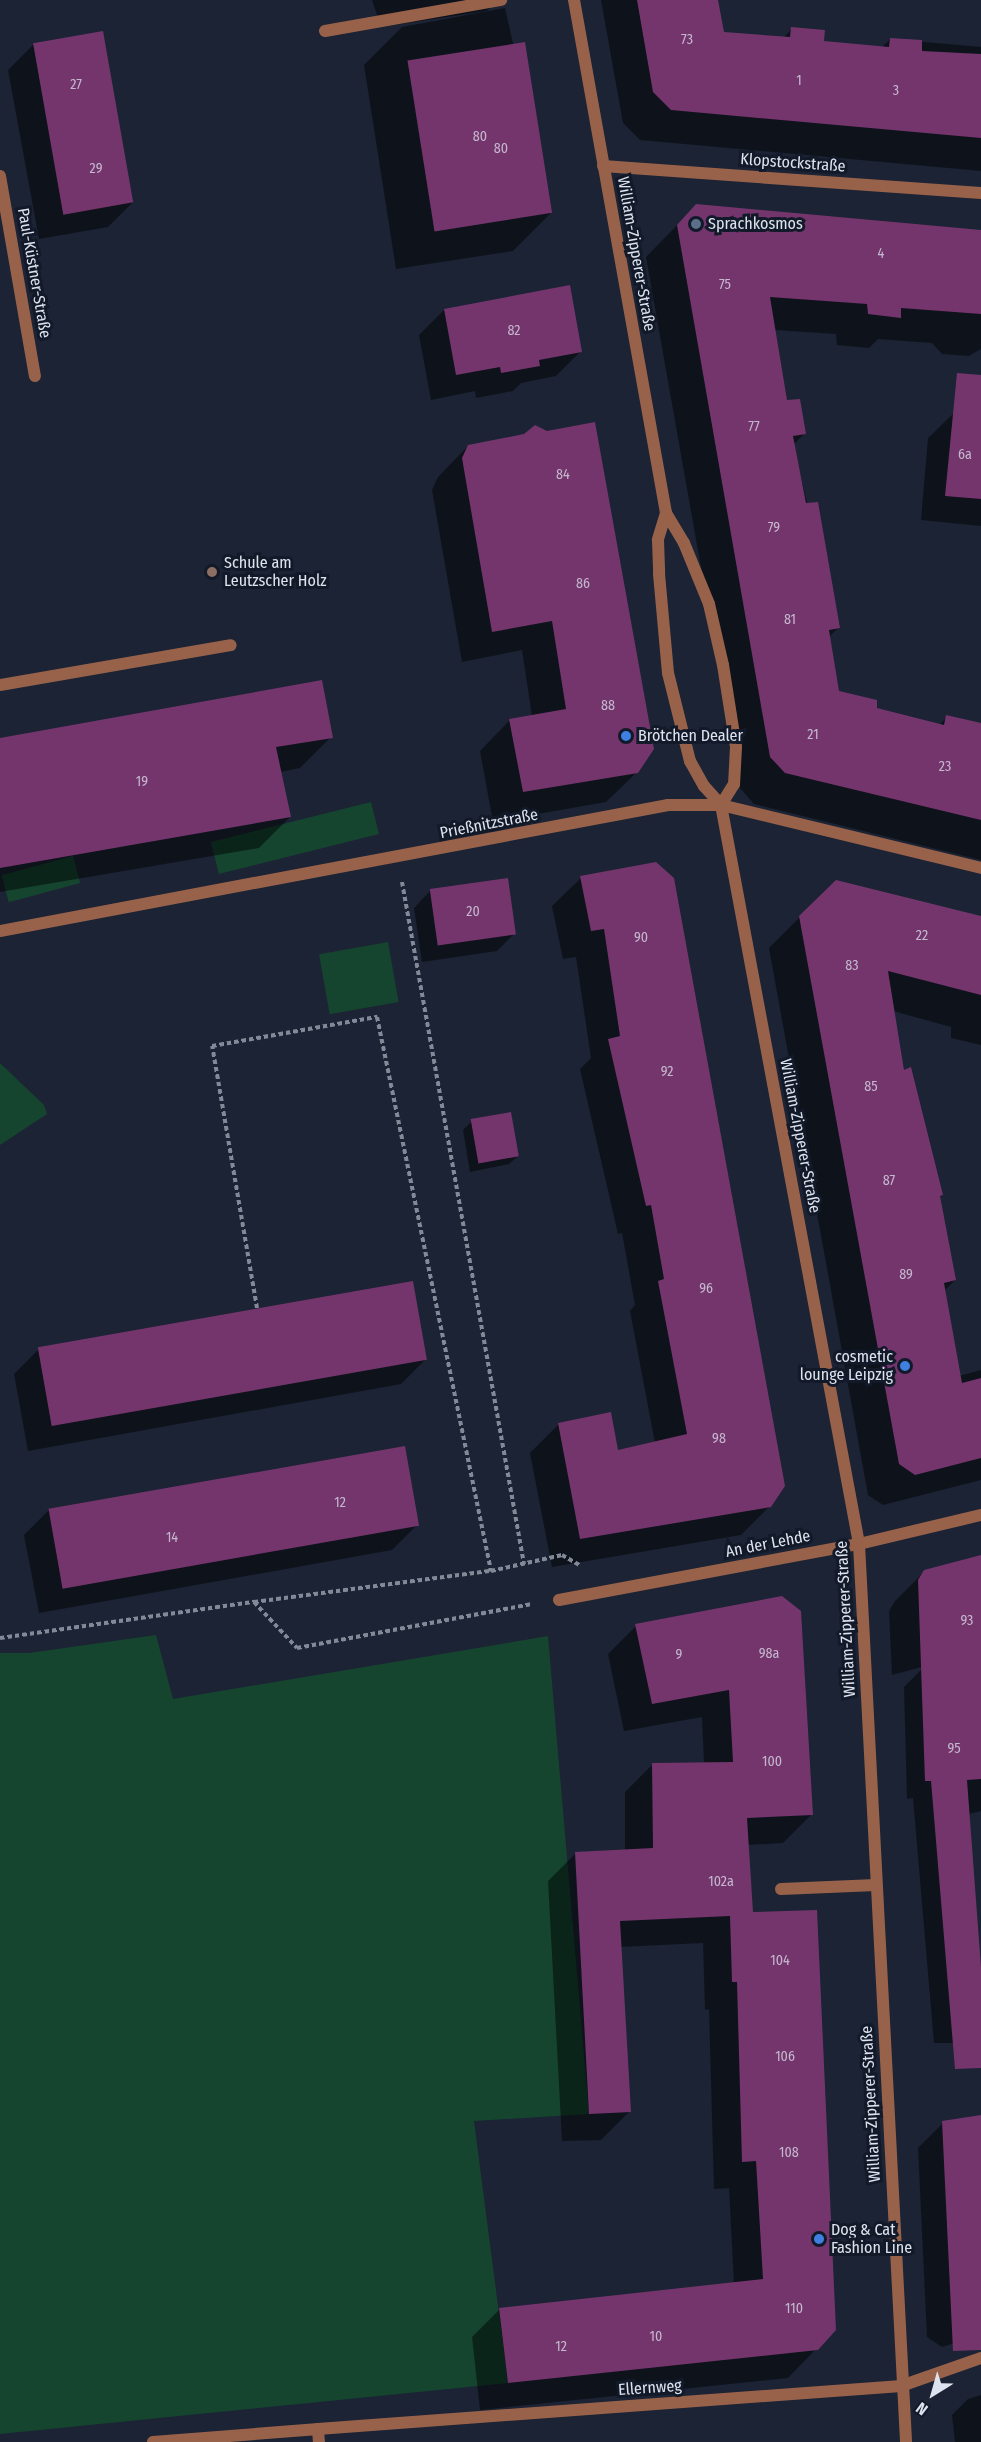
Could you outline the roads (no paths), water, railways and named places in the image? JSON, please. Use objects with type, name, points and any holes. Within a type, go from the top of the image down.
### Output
[{"type":"street","points":[[325,31],[501,0]]},
{"type":"street","name":"William-Zipperer-Straße","points":[[574,0],[666,513],[684,543],[709,604],[723,665],[736,747],[734,784],[721,805]]},
{"type":"street","name":"Klopstockstraße","points":[[603,166],[981,193]]},
{"type":"street","name":"Paul-Küstner-Straße","points":[[0,176],[35,376]]},
{"type":"street","name":"William-Zipperer-Straße","points":[[666,513],[658,540],[658,562],[668,673],[690,761],[704,786],[721,805],[859,1544],[901,2386],[906,2442]]},
{"type":"street","points":[[0,685],[231,645]]},
{"type":"street","name":"Prießnitzstraße","points":[[0,931],[668,806],[721,805],[981,868]]},
{"type":"street","name":"An der Lehde","points":[[559,1600],[859,1544],[981,1515]]},
{"type":"street","points":[[781,1889],[876,1885]]},
{"type":"street","name":"Ellernweg","points":[[153,2442],[318,2436],[901,2386],[981,2358]]},
{"type":"place","name":"Sprachkosmos","points":[[696,224]]},
{"type":"place","name":"Schule am Leutzscher Holz","points":[[212,572]]},
{"type":"place","name":"Brötchen Dealer","points":[[626,736]]},
{"type":"place","name":"cosmetic lounge Leipzig","points":[[905,1366]]},
{"type":"place","name":"Dog & Cat Fashion Line","points":[[819,2239]]}]
